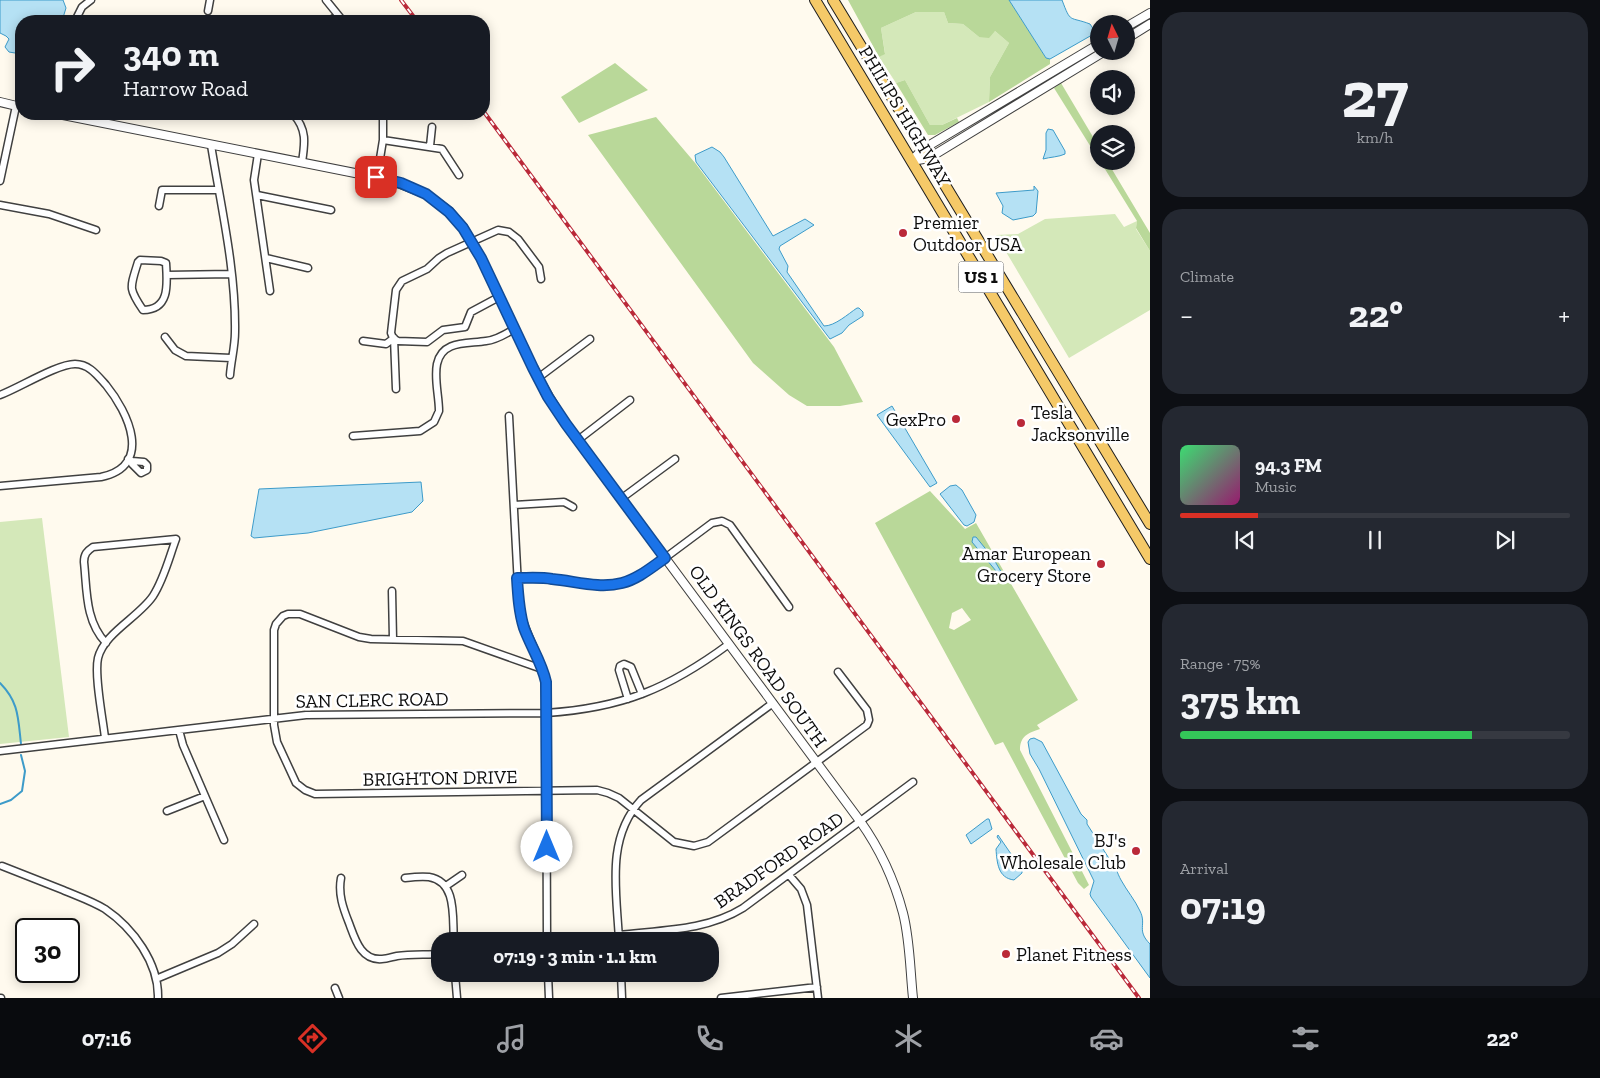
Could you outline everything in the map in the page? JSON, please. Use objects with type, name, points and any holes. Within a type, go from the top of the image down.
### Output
[{"type":"main road","name":"PHILIPS HIGHWAY","points":[[815,0],[1150,559]]},
{"type":"main road","name":"PHILIPS HIGHWAY","points":[[834,0],[1150,524]]},
{"type":"main road","points":[[965,249],[978,241]]},
{"type":"main road","points":[[1040,375],[1059,376]]},
{"type":"street","points":[[78,15],[82,7],[91,0]]},
{"type":"street","points":[[208,11],[210,0]]},
{"type":"street","points":[[326,0],[336,15]]},
{"type":"street","points":[[1135,22],[1150,13]]},
{"type":"street","points":[[1135,33],[1150,24]]},
{"type":"street","points":[[926,154],[1090,50]]},
{"type":"street","points":[[912,160],[926,154],[1090,60]]},
{"type":"street","points":[[0,102],[15,105]]},
{"type":"street","points":[[0,181],[2,166],[15,120]]},
{"type":"street","name":"OLD KINGS ROAD SOUTH","points":[[88,120],[401,183],[426,194],[453,215],[472,242],[538,378],[553,404],[860,821],[884,859],[902,912],[913,998]]},
{"type":"street","points":[[299,120],[305,136],[302,162]]},
{"type":"street","points":[[376,177],[384,140],[383,120]]},
{"type":"street","points":[[430,146],[432,127]]},
{"type":"street","points":[[384,140],[442,149],[458,175]]},
{"type":"street","points":[[212,145],[231,274],[235,334],[230,375]]},
{"type":"street","points":[[258,154],[254,180],[270,291]]},
{"type":"street","points":[[159,206],[162,190],[218,190]]},
{"type":"street","points":[[256,195],[331,210]]},
{"type":"street","points":[[0,205],[49,214],[96,230]]},
{"type":"street","points":[[499,297],[471,312],[467,324],[462,328],[442,330],[427,342],[398,341],[390,333],[396,290],[402,281],[424,271],[443,256],[498,230],[509,232],[518,239],[538,267],[541,279]]},
{"type":"street","points":[[266,258],[308,268]]},
{"type":"street","points":[[140,260],[166,263],[167,275],[166,295],[162,302],[149,310],[143,310],[132,293],[131,287],[138,262],[140,260]]},
{"type":"street","points":[[167,275],[231,274]]},
{"type":"street","points":[[353,436],[420,431],[430,426],[437,418],[439,411],[437,369],[438,360],[445,350],[458,344],[495,339],[514,329]]},
{"type":"street","points":[[165,337],[175,350],[186,356],[231,358]]},
{"type":"street","points":[[363,341],[386,344],[394,338]]},
{"type":"street","points":[[394,338],[396,389]]},
{"type":"street","points":[[538,378],[590,339]]},
{"type":"street","points":[[0,395],[69,365],[79,364],[91,369],[115,396],[126,417],[133,437],[130,460],[119,469],[105,476],[0,486]]},
{"type":"street","points":[[578,440],[630,400]]},
{"type":"street","points":[[509,416],[517,578],[521,616],[546,682],[547,932]]},
{"type":"street","points":[[622,498],[675,459]]},
{"type":"street","points":[[514,505],[564,502],[573,507]]},
{"type":"street","points":[[517,578],[540,578],[584,584],[613,585],[624,583],[639,576],[712,523],[722,521],[730,525],[789,606]]},
{"type":"street","points":[[105,738],[97,667],[98,657],[106,643],[153,596],[176,539],[93,547],[88,550],[84,556],[84,562],[91,618],[96,631],[106,643]]},
{"type":"street","points":[[392,591],[393,639],[473,643],[542,669]]},
{"type":"street","name":"BRIGHTON DRIVE","points":[[393,639],[359,637],[300,614],[283,616],[276,624],[274,630],[274,718],[277,742],[291,775],[296,783],[305,790],[315,794],[597,790],[608,792],[619,798],[674,842],[686,846],[701,845],[708,842],[867,725],[869,720],[867,710],[838,672]]},
{"type":"street","name":"SAN CLERC ROAD","points":[[0,750],[306,715],[546,713],[598,708],[666,685],[729,644]]},
{"type":"street","points":[[628,699],[619,670],[620,666],[624,664],[631,667],[642,694]]},
{"type":"street","points":[[619,932],[616,855],[619,838],[633,809],[641,800],[773,703]]},
{"type":"street","points":[[179,730],[183,745],[224,840]]},
{"type":"street","name":"BRADFORD ROAD","points":[[660,932],[713,923],[743,908],[914,782]]},
{"type":"street","points":[[167,811],[205,796]]},
{"type":"street","points":[[2,866],[90,901],[110,913],[137,939],[146,953],[156,979],[158,998]]},
{"type":"street","points":[[446,886],[462,875]]},
{"type":"street","points":[[789,875],[801,889],[807,905],[818,998]]},
{"type":"street","points":[[341,878],[339,889],[345,912],[361,951],[375,959],[431,954]]},
{"type":"street","points":[[406,878],[431,878],[446,886],[451,898],[453,932]]},
{"type":"street","points":[[156,979],[218,953],[232,944],[254,924]]},
{"type":"street","points":[[455,982],[456,998]]},
{"type":"street","points":[[548,982],[549,998]]},
{"type":"street","points":[[621,982],[622,998]]},
{"type":"street","points":[[721,998],[817,987]]},
{"type":"street","points":[[335,988],[339,998]]},
{"type":"green space","points":[[848,0],[1009,0],[1046,58],[1050,59],[1050,64],[989,102],[990,77],[1009,43],[995,31],[989,38],[979,37],[963,24],[948,23],[944,12],[916,12],[881,28],[885,54],[879,57]]},
{"type":"green space","points":[[916,12],[944,12],[948,23],[963,24],[979,37],[995,31],[1009,43],[990,77],[989,102],[942,125],[930,125],[905,80],[896,83],[879,57],[885,53],[881,28]]},
{"type":"green space","points":[[615,63],[648,90],[579,123],[561,97]]},
{"type":"green space","points":[[905,80],[930,125],[942,125],[957,118],[959,122],[935,135],[928,135],[896,83]]},
{"type":"green space","points":[[1061,83],[1090,132],[1090,146],[1054,88]]},
{"type":"green space","points":[[656,117],[696,164],[834,347],[863,402],[840,406],[807,406],[789,395],[753,363],[588,135]]},
{"type":"green space","points":[[1106,170],[1112,170],[1150,233],[1150,251],[1136,228],[1137,221]]},
{"type":"green space","points":[[1115,214],[1124,227],[1137,221],[1136,229],[1150,251],[1150,310],[1069,358],[996,235],[1018,234],[1045,219]]},
{"type":"green space","points":[[930,491],[965,529],[976,523],[1078,700],[1037,725],[1040,729],[1023,738],[1020,750],[1089,885],[1084,889],[1078,883],[1003,742],[995,745],[875,523]],"holes":[[[962,608],[971,620],[954,630],[949,628],[952,613]]]},
{"type":"green space","points":[[42,518],[69,737],[0,744],[0,522]]},
{"type":"water","points":[[0,0],[63,0],[66,8],[64,15],[15,15],[15,53],[9,52],[5,47],[9,39],[0,33]]},
{"type":"water","points":[[1009,0],[1062,0],[1069,16],[1090,24],[1090,36],[1050,59],[1046,58]]},
{"type":"water","points":[[1048,129],[1053,130],[1065,154],[1043,159],[1046,150],[1046,133]]},
{"type":"water","points":[[712,147],[724,157],[773,236],[805,219],[814,225],[780,246],[779,249],[788,266],[787,272],[824,326],[837,322],[857,308],[863,312],[863,316],[849,325],[842,333],[830,339],[696,162],[695,155]]},
{"type":"water","points":[[1034,186],[1038,191],[1036,213],[1033,216],[1013,220],[1002,213],[1003,206],[996,193],[1034,190]]},
{"type":"water","points":[[892,406],[937,483],[930,487],[877,415]]},
{"type":"water","points":[[421,482],[423,501],[412,512],[308,533],[254,538],[251,536],[259,489]]},
{"type":"water","points":[[956,485],[962,490],[976,515],[974,522],[967,526],[964,525],[940,494],[950,486]]},
{"type":"water","points":[[973,537],[976,537],[993,558],[1003,575],[1001,577],[972,542]]},
{"type":"water","points":[[1034,738],[1042,742],[1081,814],[1087,820],[1087,824],[1114,865],[1140,911],[1144,935],[1150,944],[1150,978],[1091,897],[1090,894],[1094,881],[1030,754],[1028,742]]},
{"type":"water","points":[[989,819],[992,829],[971,844],[966,835]]},
{"type":"water","points":[[998,835],[1022,870],[1022,873],[1014,880],[1009,879],[999,869],[996,849],[1001,842],[997,837]]},
{"type":"waterway","points":[[0,683],[14,704],[18,718],[21,744]]},
{"type":"waterway","points":[[0,804],[11,800],[22,791],[25,771],[21,755]]},
{"type":"railway","points":[[401,0],[412,15]]},
{"type":"railway","points":[[490,120],[1139,998]]},
{"type":"place","name":"Premier Outdoor USA","points":[[903,233]]},
{"type":"place","name":"GexPro","points":[[956,419]]},
{"type":"place","name":"Tesla Jacksonville","points":[[1021,423]]},
{"type":"place","name":"Amar European Grocery Store","points":[[1101,564]]},
{"type":"place","name":"BJ's Wholesale Club","points":[[1136,851]]},
{"type":"place","name":"Planet Fitness","points":[[1006,954]]},
{"type":"route","points":[[376,177],[401,183],[426,194],[449,212],[463,228],[481,258],[548,397],[665,558],[639,576],[624,583],[613,585],[584,584],[554,579],[517,578],[521,616],[546,682],[547,847]]}]
